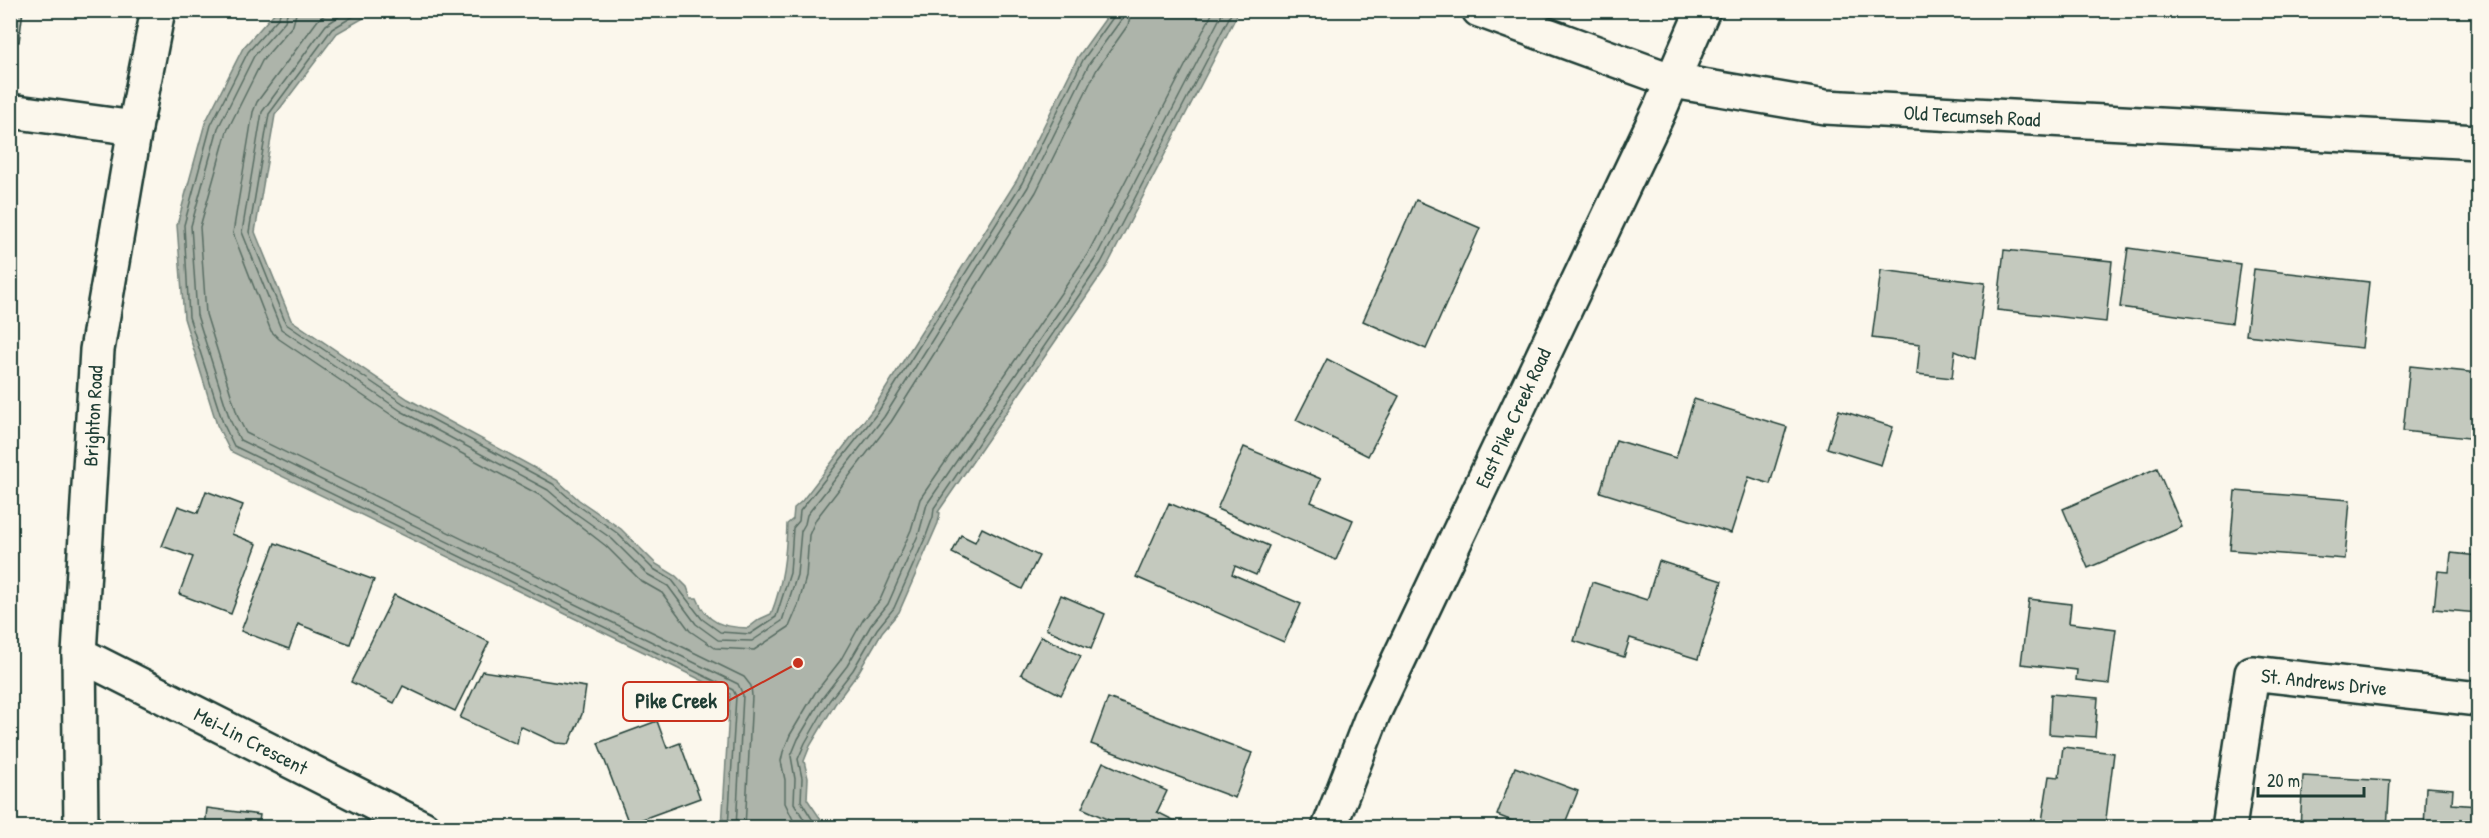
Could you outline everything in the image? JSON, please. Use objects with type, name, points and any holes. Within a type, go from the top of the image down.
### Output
[{"type":"main road","name":"Brighton Road","points":[[81,828],[79,654],[97,350],[135,128],[158,10]]},
{"type":"main road","name":"Old Tecumseh Road","points":[[1479,10],[1673,81],[1825,107],[2478,142]]},
{"type":"main road","name":"East Pike Creek Road","points":[[1329,828],[1373,714],[1673,81],[1703,10]]},
{"type":"main road","points":[[10,111],[135,128]]},
{"type":"main road","name":"Mei-Lin Crescent","points":[[79,654],[423,828]]},
{"type":"main road","name":"St. Andrews Drive","points":[[2229,828],[2252,673],[2478,699]]},
{"type":"water","points":[[277,10],[376,11],[337,33],[275,115],[255,232],[291,320],[408,399],[557,480],[579,500],[621,529],[656,564],[676,576],[687,587],[691,598],[697,598],[711,619],[731,627],[748,628],[771,614],[783,569],[787,524],[793,519],[794,508],[802,501],[873,409],[1017,180],[1078,57],[1111,11],[1239,11],[1107,266],[938,512],[940,513],[938,523],[899,612],[882,632],[810,746],[804,761],[808,778],[807,799],[822,821],[836,827],[722,827],[730,694],[230,451],[217,425],[184,318],[177,225],[205,123],[243,48]]},
{"type":"building","points":[[10,10],[23,10],[19,42],[10,41]]},
{"type":"building","points":[[1416,200],[1480,228],[1426,349],[1363,321]]},
{"type":"building","points":[[2128,248],[2240,264],[2232,323],[2120,307]]},
{"type":"building","points":[[2004,250],[2112,261],[2106,322],[1997,310]]},
{"type":"building","points":[[2254,269],[2369,282],[2362,348],[2246,335]]},
{"type":"building","points":[[1881,270],[1985,283],[1975,359],[1955,351],[1952,378],[1917,374],[1920,344],[1872,338]]},
{"type":"building","points":[[1327,359],[1399,396],[1368,456],[1296,420]]},
{"type":"building","points":[[2410,366],[2478,373],[2478,439],[2403,431]]},
{"type":"building","points":[[1694,399],[1787,427],[1770,484],[1749,477],[1731,533],[1600,492],[1616,440],[1676,458]]},
{"type":"building","points":[[1839,410],[1893,427],[1881,465],[1827,448]]},
{"type":"building","points":[[1244,447],[1321,479],[1311,502],[1353,520],[1336,560],[1217,509]]},
{"type":"building","points":[[2157,468],[2182,527],[2088,568],[2063,509]]},
{"type":"building","points":[[206,491],[243,505],[232,534],[257,544],[231,614],[179,594],[193,557],[162,546],[178,506],[198,513]]},
{"type":"building","points":[[2235,491],[2350,500],[2345,559],[2230,550]]},
{"type":"building","points":[[1169,503],[1269,546],[1256,575],[1235,566],[1232,574],[1301,604],[1284,642],[1136,577]]},
{"type":"building","points":[[982,528],[1039,556],[1022,589],[952,553],[961,535],[975,542]]},
{"type":"building","points":[[275,543],[374,580],[350,644],[298,624],[289,649],[241,631]]},
{"type":"building","points":[[2451,553],[2478,556],[2478,613],[2434,609],[2438,571],[2449,572]]},
{"type":"building","points":[[1659,561],[1722,581],[1698,659],[1630,638],[1624,657],[1574,641],[1592,582],[1647,600]]},
{"type":"building","points":[[394,595],[489,642],[455,711],[403,686],[394,703],[351,682]]},
{"type":"building","points":[[1061,595],[1105,614],[1091,649],[1046,629]]},
{"type":"building","points":[[2029,599],[2071,604],[2069,623],[2116,629],[2109,684],[2076,680],[2077,670],[2021,664]]},
{"type":"building","points":[[1041,636],[1081,656],[1061,695],[1021,674]]},
{"type":"building","points":[[482,671],[586,687],[582,714],[569,744],[556,743],[520,726],[517,744],[460,718]]},
{"type":"building","points":[[2051,694],[2098,698],[2095,737],[2049,734]]},
{"type":"building","points":[[1108,698],[1252,753],[1235,798],[1091,744]]},
{"type":"building","points":[[657,721],[667,748],[680,743],[700,798],[629,824],[598,743]]},
{"type":"building","points":[[2063,747],[2114,753],[2105,827],[2108,828],[2041,828],[2049,776],[2059,777]]},
{"type":"building","points":[[1103,762],[1167,791],[1157,812],[1183,825],[1182,828],[1116,828],[1118,824],[1082,808]]},
{"type":"building","points":[[1515,767],[1578,791],[1563,828],[1530,828],[1497,815]]},
{"type":"building","points":[[2303,776],[2390,781],[2387,828],[2300,828]]},
{"type":"building","points":[[2426,787],[2453,789],[2452,804],[2478,806],[2478,828],[2424,828]]},
{"type":"building","points":[[207,808],[260,815],[259,822],[279,825],[279,828],[205,828]]},
{"type":"place","name":"Pike Creek","points":[[798,663]]}]
